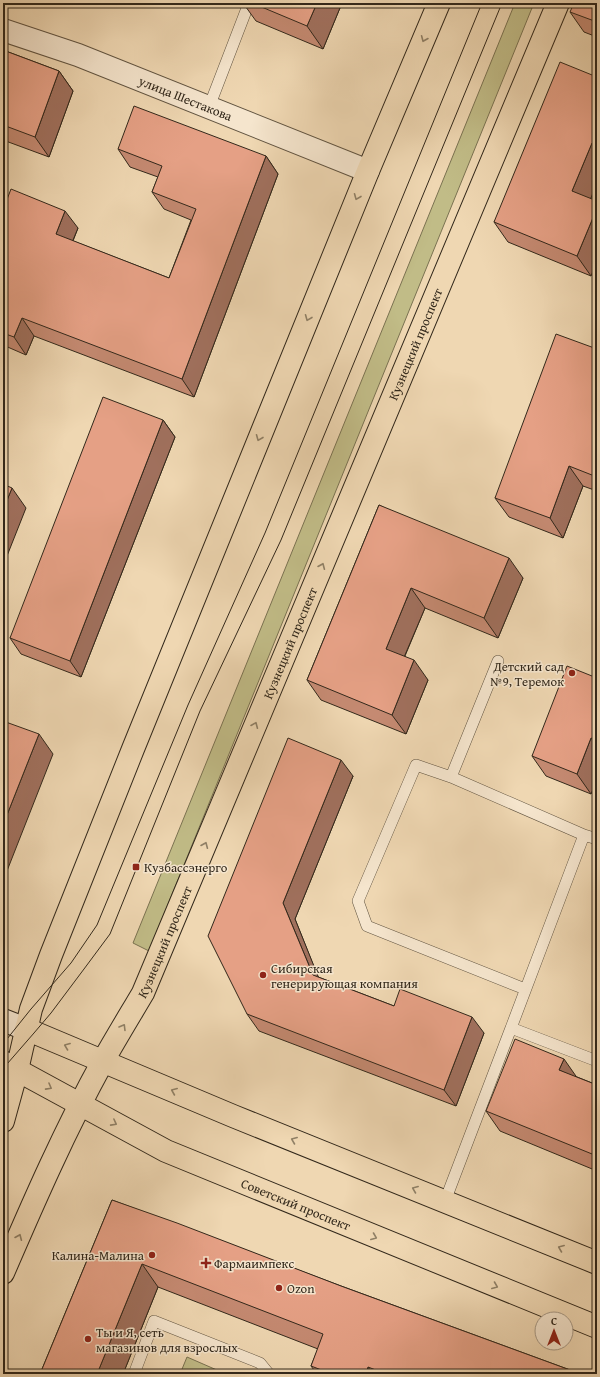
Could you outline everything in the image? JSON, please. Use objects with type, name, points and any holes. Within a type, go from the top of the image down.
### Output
[{"type":"main road","points":[[3,1121],[10,1066],[26,1029],[31,1009],[51,955],[368,171],[439,3]]},
{"type":"main road","name":"Кузнецкий проспект","points":[[3,1273],[46,1174],[80,1105],[103,1060],[143,993],[558,3]]},
{"type":"main road","points":[[26,1029],[227,1113],[597,1263]]},
{"type":"main road","name":"Советский проспект","points":[[10,1066],[166,1151],[597,1327]]},
{"type":"street","name":"улица Шестакова","points":[[3,30],[78,55],[368,171]]},
{"type":"street","points":[[3,1020],[26,1029]]},
{"type":"lane","points":[[208,107],[249,3]]},
{"type":"lane","points":[[451,777],[498,661]]},
{"type":"lane","points":[[525,989],[367,926],[358,901],[416,765],[451,777],[584,835],[597,839]]},
{"type":"lane","points":[[445,1201],[584,835]]},
{"type":"lane","points":[[511,1028],[597,1061]]},
{"type":"lane","points":[[134,1374],[154,1321],[260,1363],[270,1374]]},
{"type":"shaded area","points":[[515,3],[534,3],[149,951],[133,943]]},
{"type":"shaded area","points":[[187,1357],[226,1374],[180,1374]]},
{"type":"building","points":[[252,3],[317,3],[307,26]]},
{"type":"building","points":[[574,3],[597,3],[597,22],[570,12]]},
{"type":"building","points":[[3,50],[59,71],[35,137],[3,125]]},
{"type":"building","points":[[560,62],[597,77],[597,145],[592,143],[572,191],[597,201],[597,208],[577,256],[494,222]]},
{"type":"building","points":[[134,106],[266,156],[182,379],[22,318],[14,337],[3,333],[3,201],[6,202],[11,189],[65,211],[56,234],[169,278],[196,209],[152,192],[162,166],[118,149]]},
{"type":"building","points":[[556,334],[597,349],[597,477],[569,466],[550,518],[495,498]]},
{"type":"building","points":[[103,397],[163,420],[70,661],[10,638]]},
{"type":"building","points":[[3,484],[12,488],[3,510]]},
{"type":"building","points":[[379,505],[509,558],[484,618],[411,588],[386,649],[414,660],[392,715],[307,680]]},
{"type":"building","points":[[567,666],[597,678],[597,740],[591,738],[577,774],[532,756]]},
{"type":"building","points":[[3,721],[39,734],[3,825]]},
{"type":"building","points":[[288,738],[341,760],[283,903],[313,975],[394,1006],[400,989],[472,1017],[444,1090],[247,1014],[208,936]]},
{"type":"building","points":[[515,1039],[564,1059],[559,1070],[597,1085],[597,1156],[486,1111]]},
{"type":"building","points":[[112,1200],[581,1374],[386,1374],[368,1367],[366,1374],[332,1374],[311,1366],[323,1334],[142,1264],[97,1374],[40,1374]]},
{"type":"tram line","points":[[3,1044],[71,963],[97,925],[188,705],[265,533],[482,3]]},
{"type":"tram line","points":[[3,1070],[51,1013],[110,934],[200,711],[281,540],[502,3]]},
{"type":"place","name":"Детский сад №9, Теремок","points":[[572,673]]},
{"type":"place","name":"Кузбассэнерго","points":[[136,867]]},
{"type":"place","name":"Сибирская генерирующая компания","points":[[263,975]]},
{"type":"place","name":"Калина-Малина","points":[[152,1255]]},
{"type":"place","name":"Фармаимпекс","points":[[206,1263]]},
{"type":"place","name":"Ozon","points":[[279,1288]]},
{"type":"place","name":"Ты и Я, сеть магазинов для взрослых","points":[[88,1339]]}]
